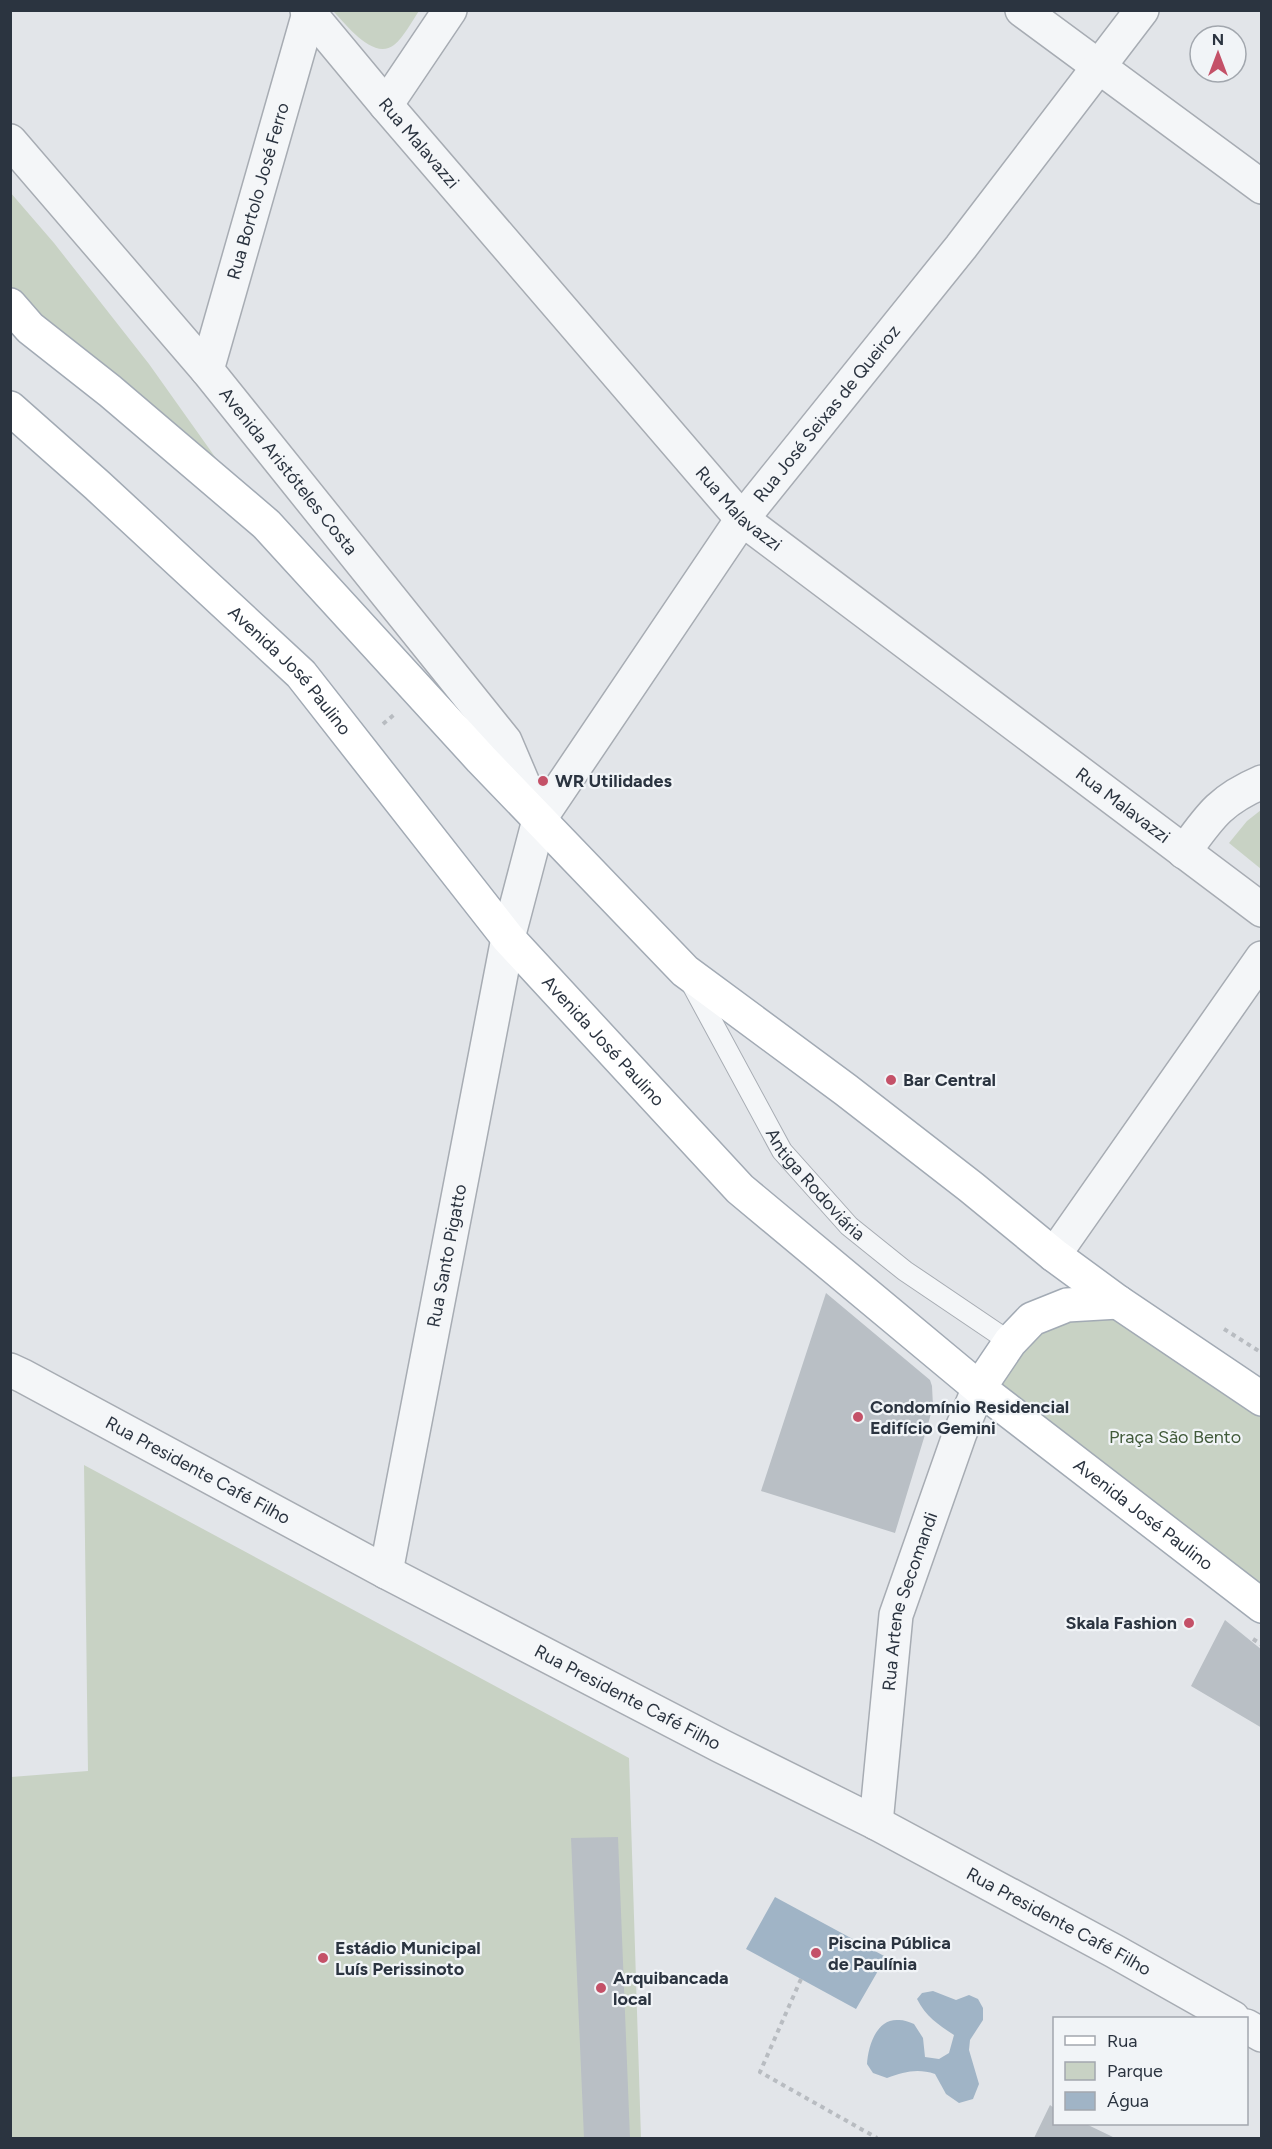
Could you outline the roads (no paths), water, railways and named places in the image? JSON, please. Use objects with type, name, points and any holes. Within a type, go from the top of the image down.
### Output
[{"type":"main road","points":[[10,305],[30,328],[110,391],[266,524],[539,820],[685,971],[846,1090],[971,1187],[1053,1256],[1262,1399]]},
{"type":"main road","name":"Avenida José Paulino","points":[[10,408],[106,493],[301,674],[508,938],[740,1189],[979,1388],[1262,1606]]},
{"type":"main road","points":[[979,1388],[1010,1342],[1032,1319],[1067,1305],[1118,1302]]},
{"type":"street","points":[[386,105],[450,10]]},
{"type":"street","points":[[1022,10],[1262,187]]},
{"type":"street","name":"Rua José Seixas de Queiroz","points":[[508,938],[539,820],[742,519],[961,247],[1142,10]]},
{"type":"street","name":"Rua Malavazzi","points":[[308,12],[742,519],[1262,910]]},
{"type":"street","name":"Rua Bortolo José Ferro","points":[[207,370],[308,12]]},
{"type":"street","name":"Avenida Aristóteles Costa","points":[[10,141],[207,370],[505,741],[539,820]]},
{"type":"street","points":[[1184,852],[1218,807],[1238,792],[1262,782]]},
{"type":"street","name":"Rua Santo Pigatto","points":[[386,1572],[508,938]]},
{"type":"street","points":[[1053,1256],[1262,958]]},
{"type":"street","name":"Rua Presidente Café Filho","points":[[15,1373],[386,1572],[721,1746],[876,1823],[1114,1951],[1230,2017]]},
{"type":"street","name":"Rua Artene Secomandi","points":[[876,1823],[896,1615],[960,1433],[979,1388]]},
{"type":"street","points":[[1248,2027],[1262,2035]]},
{"type":"lane","name":"Antiga Rodoviária","points":[[685,971],[782,1151],[849,1226],[905,1271],[1010,1342]]},
{"type":"water","name":"Piscina Pública de Paulínia","points":[[775,1897],[886,1957],[856,2009],[746,1949]]},
{"type":"water","points":[[933,1991],[956,2000],[969,1995],[978,1999],[983,2008],[983,2020],[970,2040],[969,2050],[979,2084],[973,2099],[959,2103],[946,2094],[935,2074],[922,2071],[887,2078],[873,2073],[867,2064],[875,2035],[884,2024],[891,2021],[903,2020],[914,2024],[923,2038],[925,2057],[939,2059],[949,2053],[954,2035],[929,2016],[917,1999],[922,1993]]},
{"type":"place","name":"WR Utilidades","points":[[543,781]]},
{"type":"place","name":"Bar Central","points":[[891,1080]]},
{"type":"place","name":"Condomínio Residencial Edifício Gemini","points":[[858,1417]]},
{"type":"place","name":"Skala Fashion","points":[[1189,1623]]},
{"type":"place","name":"Piscina Pública de Paulínia","points":[[816,1953]]},
{"type":"place","name":"Estádio Municipal Luís Perissinoto","points":[[323,1958]]},
{"type":"place","name":"Arquibancada local","points":[[601,1988]]},
{"type":"park label","name":"Praça São Bento","points":[[1175,1437]]}]
